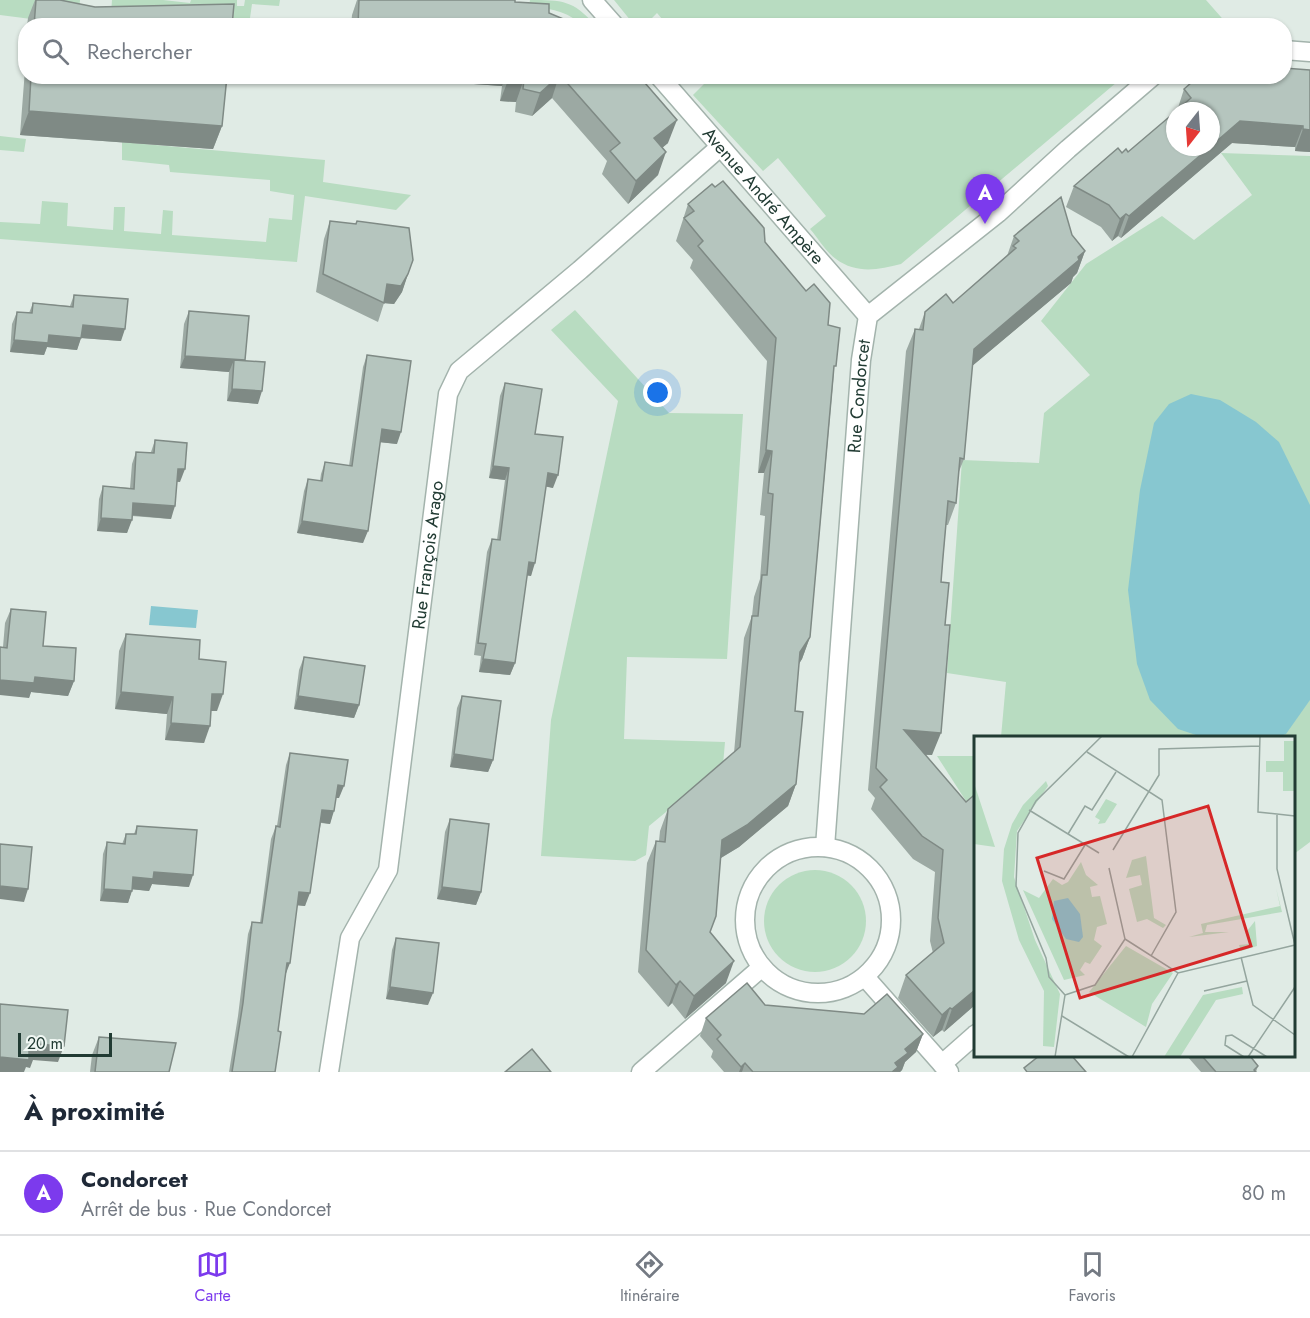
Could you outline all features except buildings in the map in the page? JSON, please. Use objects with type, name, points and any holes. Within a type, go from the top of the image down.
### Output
[{"type":"street","points":[[592,0],[608,18]]},
{"type":"street","points":[[1292,51],[1310,52]]},
{"type":"street","name":"Avenue André Ampère","points":[[666,84],[868,316]]},
{"type":"street","name":"Rue Condorcet","points":[[825,847],[861,360],[868,316],[998,213],[1144,84]]},
{"type":"street","name":"Rue François Arago","points":[[329,1072],[350,938],[388,870],[448,394],[459,371],[580,270],[720,147]]},
{"type":"street","points":[[825,847],[849,854],[869,867],[883,887],[891,910],[890,935],[881,958],[865,977],[840,991],[811,994],[783,986],[761,968],[747,942],[744,913],[752,886],[771,864],[796,849],[825,847]]},
{"type":"street","points":[[641,1072],[761,968]]},
{"type":"street","points":[[865,977],[945,1068],[974,1035]]},
{"type":"green space","points":[[0,0],[80,0],[79,18],[23,18],[0,15]]},
{"type":"green space","points":[[112,0],[163,0],[190,3],[191,0],[237,0],[237,6],[244,6],[245,0],[280,0],[279,6],[252,4],[250,18],[111,18]]},
{"type":"green space","points":[[530,0],[559,1],[573,6],[588,18],[573,18],[558,11],[529,7]]},
{"type":"green space","points":[[614,0],[1206,0],[1222,18],[661,18],[657,13],[652,18],[629,18]]},
{"type":"green space","points":[[704,84],[1115,84],[901,264],[867,269],[844,264],[825,249],[810,229],[826,216],[778,158],[763,171],[693,95]]},
{"type":"green space","points":[[0,136],[26,139],[24,152],[0,150]]},
{"type":"green space","points":[[122,142],[325,160],[323,182],[411,195],[396,210],[305,196],[297,262],[0,239],[0,222],[40,224],[42,201],[68,203],[67,226],[113,230],[114,207],[125,207],[124,231],[161,234],[163,210],[173,211],[172,235],[266,242],[269,218],[292,220],[294,195],[270,191],[270,180],[170,172],[169,165],[122,160]]},
{"type":"green space","points":[[1221,153],[1310,156],[1310,842],[1295,853],[1295,736],[1001,736],[1006,682],[947,673],[962,460],[1039,463],[1044,413],[1090,375],[1041,321],[1086,264],[1162,216],[1194,240],[1252,195]]},
{"type":"green space","points":[[575,310],[669,413],[743,414],[727,659],[627,657],[624,739],[725,742],[723,765],[649,826],[646,855],[635,861],[541,856],[551,720],[618,401],[551,330]]},
{"type":"green space","points":[[937,756],[974,756],[974,813]]},
{"type":"green space","points":[[815,870],[834,874],[851,885],[862,902],[866,921],[862,940],[851,957],[834,968],[815,972],[796,968],[779,957],[768,940],[764,921],[768,902],[779,885],[796,874]]},
{"type":"water","points":[[1191,394],[1220,400],[1256,422],[1279,442],[1310,505],[1310,700],[1286,734],[1281,736],[1199,736],[1178,729],[1150,700],[1137,664],[1128,590],[1140,490],[1154,423],[1169,404]]},
{"type":"water","points":[[151,606],[198,610],[196,628],[149,625]]},
{"type":"place","name":"Condorcet","points":[[985,224]]}]
